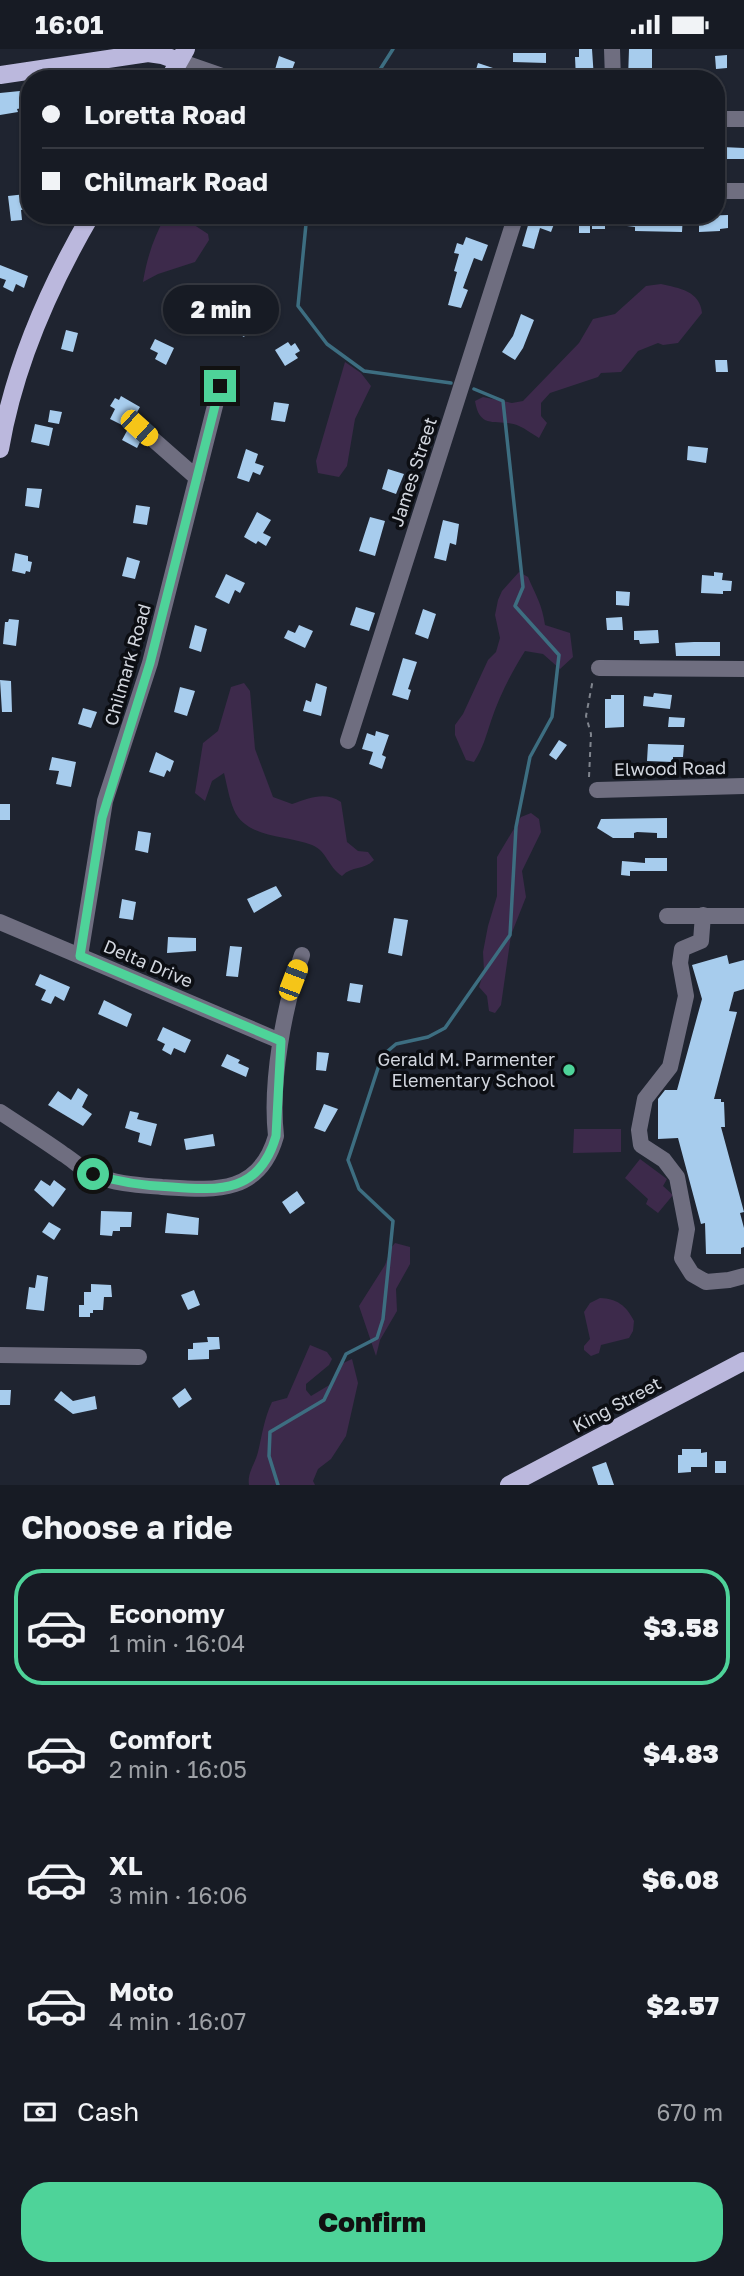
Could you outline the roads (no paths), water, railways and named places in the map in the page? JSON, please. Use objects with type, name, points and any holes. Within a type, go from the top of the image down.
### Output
[{"type":"main road","points":[[31,70],[148,51],[162,55],[182,55]]},
{"type":"main road","points":[[0,75],[21,72]]},
{"type":"main road","points":[[0,449],[6,416],[23,358],[61,270],[86,224]]},
{"type":"main road","name":"King Street","points":[[509,1485],[744,1361]]},
{"type":"street","points":[[612,49],[613,70]]},
{"type":"street","points":[[182,55],[213,70]]},
{"type":"street","points":[[725,119],[744,119]]},
{"type":"street","points":[[725,191],[744,191]]},
{"type":"street","name":"James Street","points":[[348,741],[513,224]]},
{"type":"street","name":"Chilmark Road","points":[[80,956],[103,810],[150,663],[220,386]]},
{"type":"street","points":[[139,428],[197,478]]},
{"type":"street","points":[[599,668],[744,669]]},
{"type":"street","name":"Elwood Road","points":[[597,790],[744,786]]},
{"type":"street","points":[[703,915],[701,941],[682,949],[680,963],[686,996],[670,1067],[645,1100],[639,1130],[641,1145],[664,1160],[677,1177],[687,1229],[682,1258],[692,1275],[706,1282],[744,1276]]},
{"type":"street","points":[[667,916],[744,916]]},
{"type":"street","name":"Delta Drive","points":[[0,922],[281,1041]]},
{"type":"street","points":[[0,1112],[93,1174],[125,1184],[211,1190],[229,1187],[248,1179],[273,1147],[276,1136],[281,1041],[289,995],[302,955]]},
{"type":"street","points":[[0,1355],[139,1357]]},
{"type":"waterway","points":[[380,70],[393,49]]},
{"type":"waterway","points":[[306,224],[298,306],[327,344],[364,371],[451,383]]},
{"type":"waterway","points":[[278,1485],[269,1456],[270,1432],[324,1400],[346,1354],[377,1338],[383,1319],[393,1221],[359,1189],[348,1160],[382,1056],[396,1044],[428,1037],[445,1028],[510,935],[516,827],[530,757],[552,717],[559,655],[515,606],[523,587],[503,401],[474,389]]},
{"type":"place","name":"Gerald M. Parmenter Elementary School","points":[[569,1070]]}]
